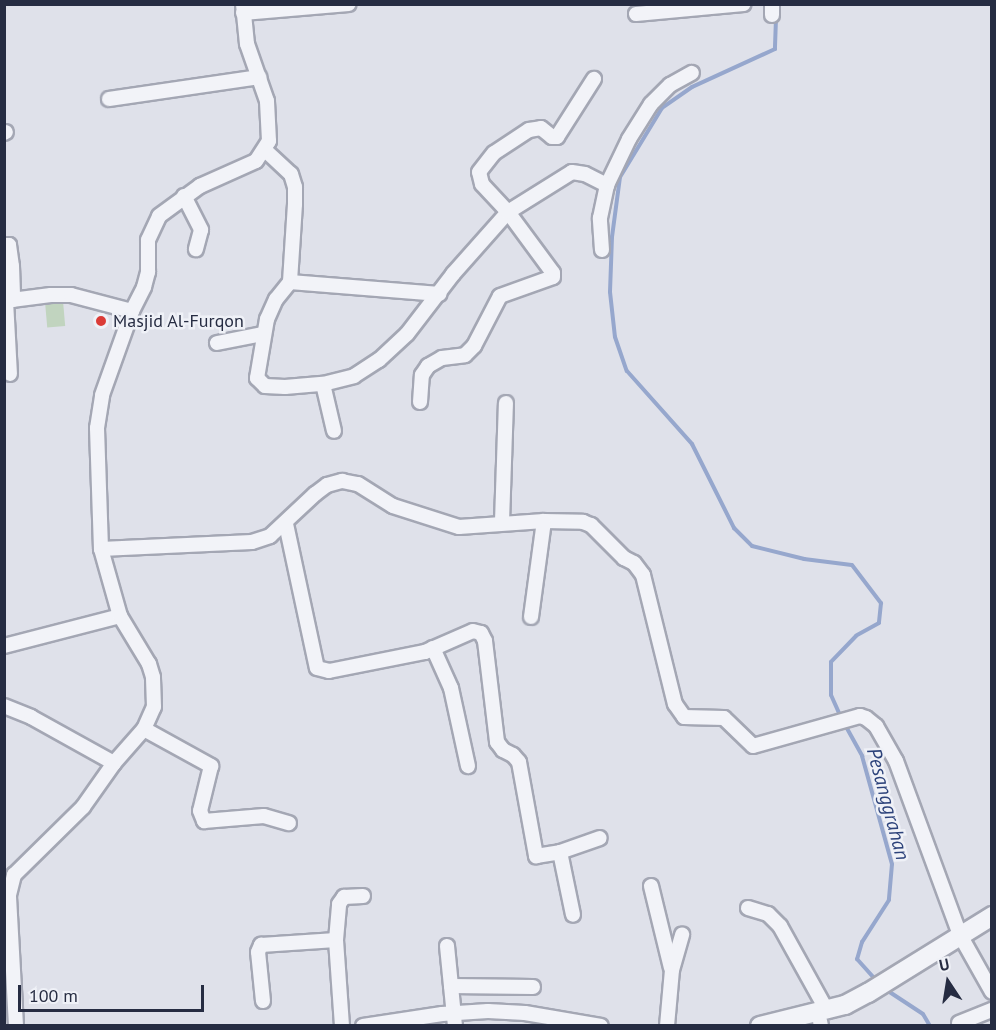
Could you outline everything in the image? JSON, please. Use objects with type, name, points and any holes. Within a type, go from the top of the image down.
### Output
[{"type":"street","points":[[16,1026],[9,895],[14,875],[83,807],[114,763],[144,729],[156,697],[149,664],[120,616],[101,549],[97,428],[102,395],[148,272],[148,240],[152,228],[168,207],[200,186],[245,168],[265,150],[269,141],[269,115],[247,44],[243,9],[349,4]]},
{"type":"street","points":[[636,14],[744,4]]},
{"type":"street","points":[[602,250],[600,218],[607,185],[629,139],[651,104],[670,85],[692,73]]},
{"type":"street","points":[[109,99],[259,77]]},
{"type":"street","points":[[420,402],[422,375],[428,366],[442,358],[465,355],[474,346],[500,296],[553,277],[553,273],[508,212],[482,184],[479,172],[494,153],[529,130],[541,128],[552,137],[557,137],[594,79]]},
{"type":"street","points":[[265,150],[291,174],[295,187],[290,282],[272,307],[263,334],[257,372],[260,383],[285,387],[323,384],[354,376],[379,360],[407,334],[440,294],[453,274],[508,212],[572,172],[585,174],[607,185]]},
{"type":"street","points":[[184,196],[201,230],[196,249]]},
{"type":"street","points":[[4,245],[9,244],[12,266],[8,301],[10,374]]},
{"type":"street","points":[[290,282],[440,294]]},
{"type":"street","points":[[8,301],[51,295],[71,295],[132,311]]},
{"type":"street","points":[[217,343],[263,334]]},
{"type":"street","points":[[323,384],[334,431]]},
{"type":"street","points":[[502,522],[507,403]]},
{"type":"street","points":[[101,549],[252,542],[270,536],[286,524],[315,494],[327,485],[342,481],[358,484],[393,506],[459,527],[502,522],[544,521],[584,522],[591,525],[624,558],[639,569],[675,704],[684,717],[724,718],[753,746],[860,716],[876,726],[896,761],[960,935],[992,992]]},
{"type":"street","points":[[531,617],[544,521]]},
{"type":"street","points":[[286,524],[317,668],[329,671],[434,648],[473,631],[483,635],[497,742],[502,750],[513,755],[519,762],[536,856],[560,852],[600,838]]},
{"type":"street","points":[[4,646],[120,616]]},
{"type":"street","points":[[434,648],[449,682],[468,766]]},
{"type":"street","points":[[4,706],[31,717],[114,763]]},
{"type":"street","points":[[144,729],[211,766],[200,811],[204,821],[264,816],[289,823]]},
{"type":"street","points":[[560,852],[573,915]]},
{"type":"street","points":[[651,885],[672,970]]},
{"type":"street","points":[[342,1026],[336,940],[341,900],[363,896]]},
{"type":"street","points":[[748,908],[768,914],[780,926],[822,1019]]},
{"type":"street","points":[[760,1026],[822,1019],[891,979],[992,915]]},
{"type":"street","points":[[668,1026],[672,970],[682,934]]},
{"type":"street","points":[[263,1001],[258,952],[261,945],[336,940]]},
{"type":"street","points":[[447,946],[454,1019]]},
{"type":"street","points":[[451,986],[533,987]]},
{"type":"street","points":[[959,1023],[992,1010]]},
{"type":"street","points":[[363,1026],[525,1013],[601,1026]]},
{"type":"green space","points":[[63,301],[65,326],[47,327],[45,303]]},
{"type":"waterway","name":"Pesanggrahan","points":[[776,18],[775,49],[692,87],[662,108],[620,177],[612,237],[610,292],[615,337],[627,371],[692,444],[734,528],[752,546],[804,559],[852,565],[881,603],[879,623],[856,636],[831,662],[831,695],[841,717]]},
{"type":"waterway","name":"Pesanggrahan","points":[[844,723],[862,756],[892,864],[889,900],[862,942],[857,959],[877,981]]},
{"type":"waterway","name":"Pesanggrahan","points":[[885,989],[923,1014],[930,1026]]},
{"type":"place","name":"Masjid Al-Furqon","points":[[101,321]]}]
